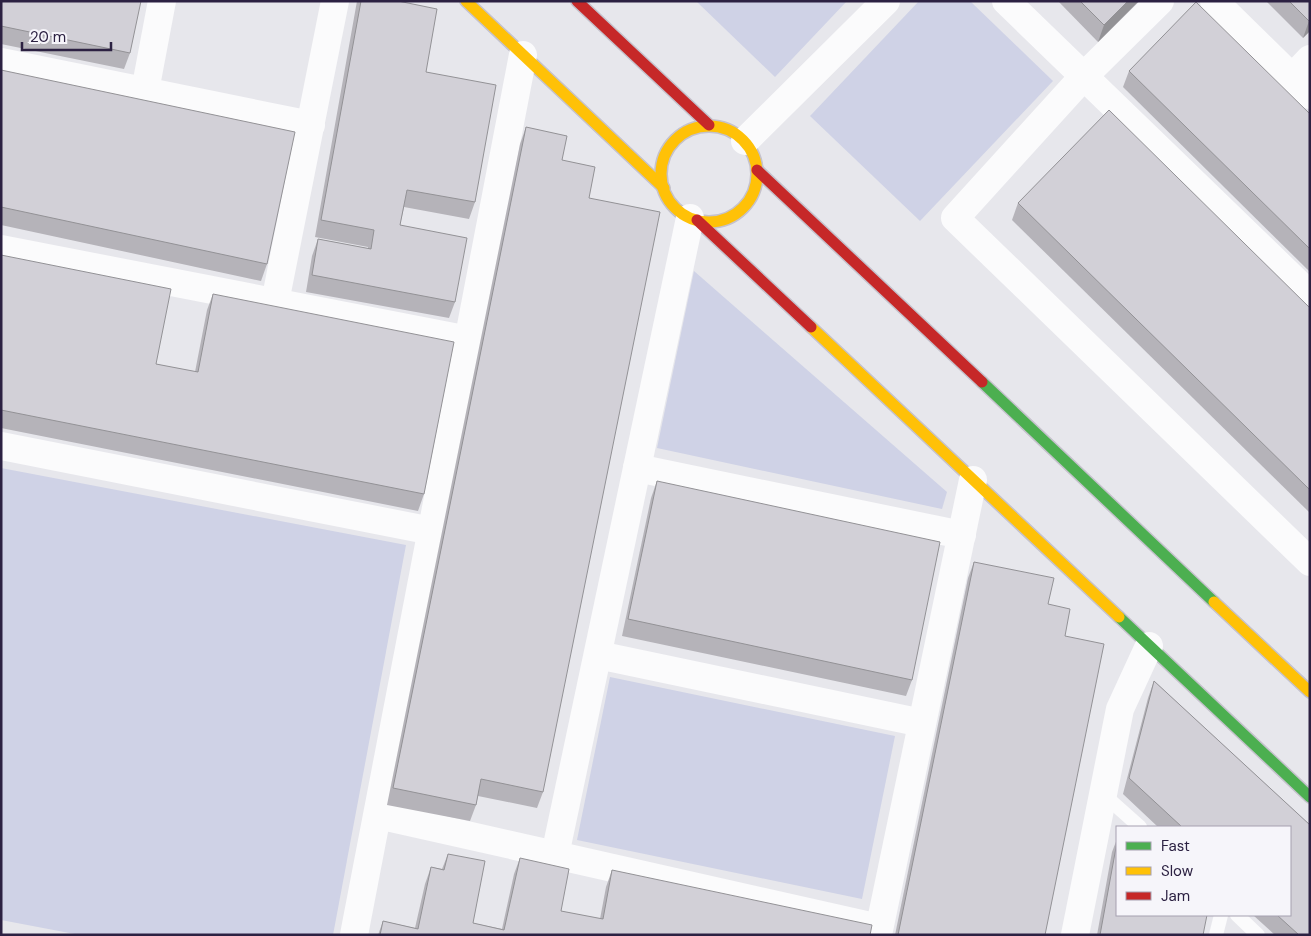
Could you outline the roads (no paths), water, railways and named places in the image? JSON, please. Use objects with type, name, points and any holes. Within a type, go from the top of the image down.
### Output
[{"type":"street","points":[[145,91],[162,1]]},
{"type":"street","points":[[276,302],[335,1]]},
{"type":"street","points":[[466,1],[664,188]]},
{"type":"street","points":[[577,1],[709,126]]},
{"type":"street","points":[[745,141],[886,1]]},
{"type":"street","points":[[1006,1],[1310,295]]},
{"type":"street","points":[[1160,1],[1084,76],[955,218],[1310,562]]},
{"type":"street","points":[[1214,1],[1304,78]]},
{"type":"street","points":[[354,935],[524,55]]},
{"type":"street","points":[[1,62],[310,125]]},
{"type":"street","points":[[694,219],[706,222],[724,220],[741,210],[754,193],[758,177],[756,163],[745,141],[731,131],[709,126],[693,128],[677,138],[672,144],[666,153],[661,171],[664,188],[673,205],[694,219],[1310,797]]},
{"type":"street","points":[[757,170],[1310,692]]},
{"type":"street","points":[[555,855],[637,468],[694,219]]},
{"type":"street","points":[[1,248],[469,340]]},
{"type":"street","points":[[1,446],[432,531]]},
{"type":"street","points":[[637,468],[962,535]]},
{"type":"street","points":[[378,815],[878,931],[973,480]]},
{"type":"street","points":[[1075,935],[1120,709],[1149,646]]},
{"type":"street","points":[[598,655],[922,723]]},
{"type":"lane","points":[[1103,794],[1139,826]]},
{"type":"lane","points":[[1216,935],[1221,916]]},
{"type":"lane","points":[[1238,916],[1258,935]]}]
